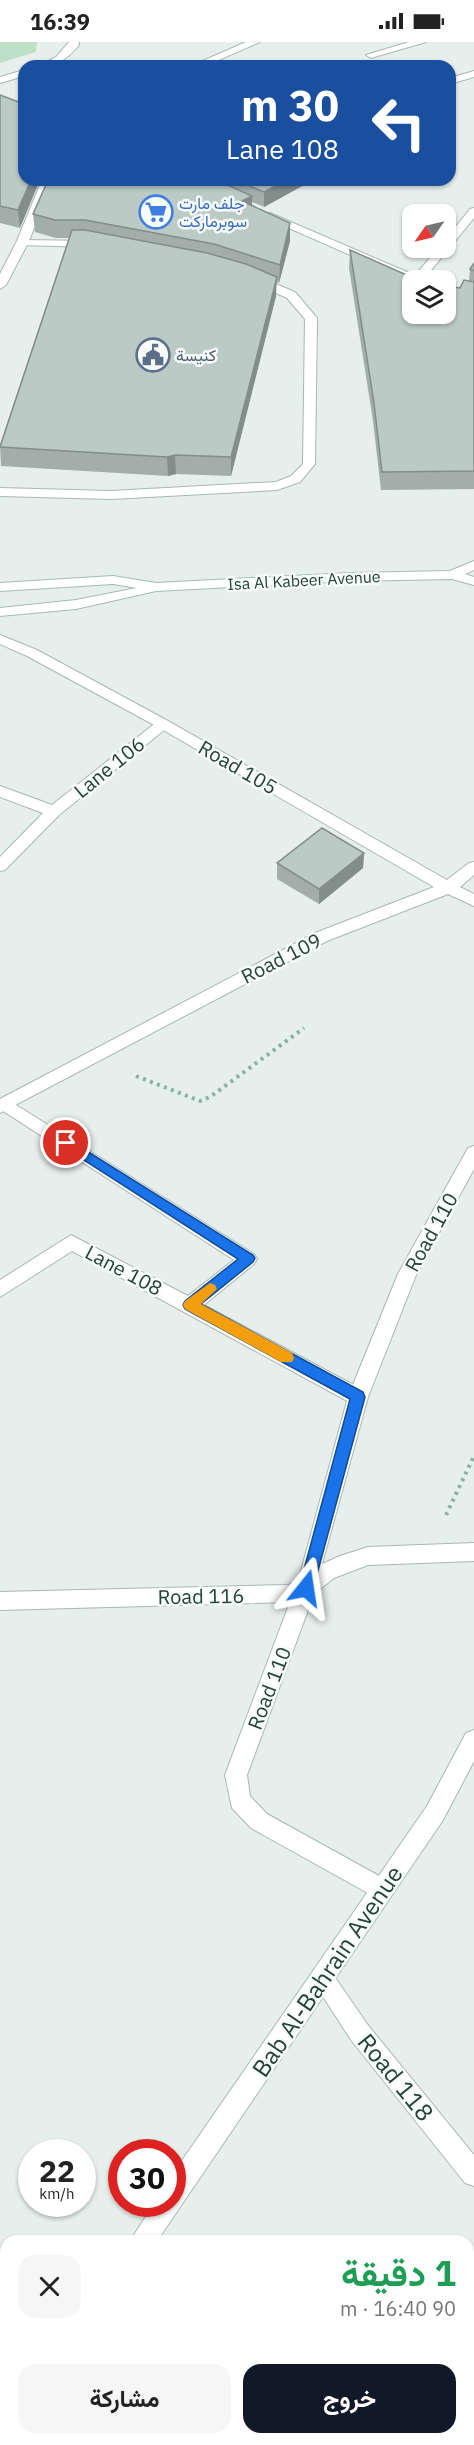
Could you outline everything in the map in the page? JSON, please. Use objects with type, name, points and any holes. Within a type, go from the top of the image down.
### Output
[{"type":"street","points":[[58,60],[74,45],[74,42]]},
{"type":"street","points":[[211,60],[255,42]]},
{"type":"street","points":[[371,56],[421,42]]},
{"type":"street","points":[[456,79],[474,74]]},
{"type":"street","points":[[0,80],[18,75]]},
{"type":"street","points":[[0,285],[22,243],[46,186]]},
{"type":"street","points":[[456,233],[474,211]]},
{"type":"street","points":[[263,213],[402,273]]},
{"type":"street","points":[[22,243],[86,243],[107,247]]},
{"type":"street","points":[[425,270],[436,258]]},
{"type":"street","points":[[0,492],[69,495],[179,492],[277,486],[296,481],[309,464],[311,318],[291,295],[240,275]]},
{"type":"street","name":"Isa Al Kabeer Avenue","points":[[452,575],[474,565]]},
{"type":"street","name":"Isa Al Kabeer Avenue","points":[[0,587],[113,580],[156,587],[350,577],[452,575],[474,581]]},
{"type":"street","name":"Isa Al Kabeer Avenue","points":[[0,612],[119,598],[156,587]]},
{"type":"street","name":"Road 105","points":[[0,639],[32,653],[163,724],[448,888],[474,900]]},
{"type":"street","name":"Lane 106","points":[[0,866],[54,811],[163,724]]},
{"type":"street","name":"Lane 106","points":[[0,791],[54,811]]},
{"type":"street","name":"Road 109","points":[[3,1106],[91,1057],[321,937],[448,888],[474,867]]},
{"type":"street","points":[[3,1106],[248,1258],[190,1305]]},
{"type":"street","name":"Road 110","points":[[382,1890],[259,1821],[240,1801],[236,1775],[306,1588],[358,1397],[407,1274],[474,1153]]},
{"type":"street","name":"Lane 108","points":[[0,1290],[71,1242],[358,1397]]},
{"type":"street","name":"Road 116","points":[[0,1601],[288,1594],[306,1588],[327,1572],[347,1562],[368,1557],[474,1552]]},
{"type":"street","name":"Bab Al-Bahrain Avenue","points":[[186,2177],[435,1813],[474,1740]]},
{"type":"street","name":"Road 118","points":[[322,1978],[359,2032],[474,2174]]},
{"type":"street","points":[[146,2235],[159,2217]]},
{"type":"path","points":[[91,1057],[200,1101],[210,1097],[304,1029]]},
{"type":"path","points":[[428,1554],[474,1456]]},
{"type":"green space","points":[[0,42],[37,42],[36,52],[0,63]]},
{"type":"building","points":[[0,95],[18,102],[18,186],[28,186],[18,210],[0,206]]},
{"type":"building","points":[[45,186],[230,186],[252,196],[242,201],[290,223],[280,265],[214,244],[85,220],[55,220],[33,214]]},
{"type":"building","points":[[250,186],[276,186],[264,192]]},
{"type":"building","points":[[72,230],[85,230],[207,253],[246,264],[277,277],[231,457],[175,455],[167,457],[0,447]]},
{"type":"building","points":[[350,250],[402,273],[402,324],[456,324],[456,287],[460,288],[464,280],[474,282],[474,471],[382,472],[374,403]]},
{"type":"building","points":[[322,828],[364,853],[319,889],[277,863]]},
{"type":"slow traffic","points":[[210,1289],[190,1305],[287,1358]]},
{"type":"place","name":"جلف مارت سوبرماركت","points":[[156,212]]},
{"type":"place","name":"كنيسة","points":[[153,355]]},
{"type":"route","points":[[66,1143],[248,1258],[190,1305],[358,1397],[306,1588]]}]
